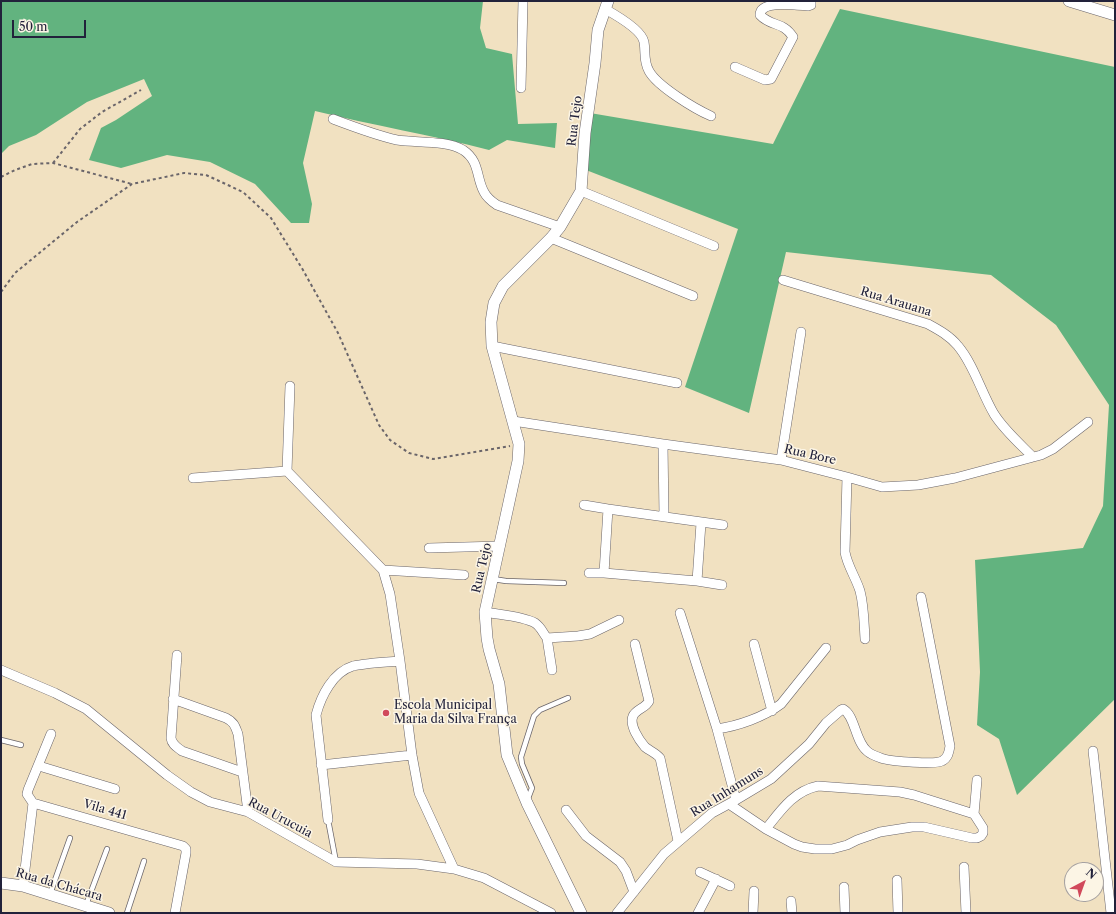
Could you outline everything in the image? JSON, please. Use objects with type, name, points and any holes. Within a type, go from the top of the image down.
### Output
[{"type":"street","points":[[521,88],[523,1]]},
{"type":"street","points":[[735,67],[764,80],[771,79],[793,37],[782,26],[764,20],[760,15],[762,8],[766,4],[775,3],[808,6],[811,5],[811,1]]},
{"type":"street","points":[[1069,1],[1115,15]]},
{"type":"street","points":[[606,5],[642,36],[644,41],[645,61],[650,73],[660,83],[679,97],[700,111],[711,116]]},
{"type":"street","name":"Rua Tejo","points":[[581,913],[527,803],[507,755],[499,684],[489,649],[485,612],[518,461],[519,444],[492,346],[491,322],[494,303],[503,286],[551,238],[560,227],[581,191],[585,133],[598,30],[606,5]]},
{"type":"street","points":[[333,119],[379,136],[398,140],[451,146],[463,150],[470,156],[477,167],[483,191],[488,199],[497,205],[560,227]]},
{"type":"street","points":[[581,191],[714,246]]},
{"type":"street","points":[[551,238],[693,296]]},
{"type":"street","name":"Rua Arauana","points":[[783,280],[928,324],[943,332],[958,346],[968,362],[994,414],[1033,457]]},
{"type":"street","points":[[781,460],[802,332]]},
{"type":"street","points":[[492,346],[677,384]]},
{"type":"street","points":[[290,386],[287,471],[383,570],[390,594],[412,755],[420,793],[454,869]]},
{"type":"street","name":"Rua Bore","points":[[513,421],[781,460],[882,487],[918,485],[955,478],[1033,457],[1053,449],[1088,422]]},
{"type":"street","points":[[663,444],[664,516]]},
{"type":"street","points":[[193,478],[287,471]]},
{"type":"street","points":[[848,477],[845,552],[855,575],[860,592],[866,639]]},
{"type":"street","points":[[584,505],[723,525]]},
{"type":"street","points":[[604,573],[608,509]]},
{"type":"street","points":[[697,581],[701,523]]},
{"type":"street","points":[[429,548],[500,546]]},
{"type":"street","points":[[383,570],[464,574]]},
{"type":"street","points":[[589,573],[697,581],[722,585]]},
{"type":"street","name":"Rua Inhamuns","points":[[617,913],[664,854],[678,841],[712,813],[771,779],[809,744],[838,711],[843,709],[848,712],[860,743],[874,756],[885,759],[936,763],[945,758],[949,753],[950,746],[921,597]]},
{"type":"street","points":[[485,612],[524,620],[541,628],[547,638],[552,670]]},
{"type":"street","points":[[680,613],[717,729],[733,802],[766,828],[802,847],[815,849],[832,849],[847,845],[880,832],[912,827],[924,827],[977,838],[981,836],[983,832],[983,828],[974,814],[977,780]]},
{"type":"street","points":[[547,638],[590,634],[619,620]]},
{"type":"street","points":[[635,644],[649,701],[647,705],[634,714],[632,718],[634,730],[646,747],[660,758],[678,841]]},
{"type":"street","points":[[754,644],[772,711]]},
{"type":"street","points":[[717,729],[731,727],[772,711],[781,704],[826,648]]},
{"type":"street","points":[[177,656],[171,738],[172,742],[182,751],[242,772]]},
{"type":"street","points":[[329,822],[316,715],[320,702],[330,684],[341,673],[353,666],[400,661]]},
{"type":"street","name":"Rua Urucuia","points":[[1,670],[55,693],[86,709],[167,775],[191,792],[210,802],[248,812],[336,862],[417,864],[454,869],[484,878],[551,913]]},
{"type":"street","points":[[174,698],[232,721],[238,734],[248,812]]},
{"type":"street","points":[[23,886],[33,803],[27,794],[51,734]]},
{"type":"street","points":[[1093,751],[1111,913]]},
{"type":"street","points":[[322,765],[412,755]]},
{"type":"street","points":[[39,766],[115,789]]},
{"type":"street","points":[[766,828],[787,803],[798,794],[808,788],[818,786],[900,792],[974,814]]},
{"type":"street","name":"Vila 441","points":[[33,803],[183,846],[186,849],[186,853],[175,913]]},
{"type":"street","points":[[566,810],[586,836],[620,862],[634,892]]},
{"type":"street","points":[[964,867],[966,913]]},
{"type":"street","points":[[700,872],[730,886]]},
{"type":"street","points":[[698,913],[716,879]]},
{"type":"street","points":[[897,880],[898,913]]},
{"type":"street","name":"Rua da Chácara","points":[[1,883],[23,886],[109,913]]},
{"type":"street","points":[[844,886],[845,913]]},
{"type":"street","points":[[753,913],[754,891]]},
{"type":"street","points":[[791,901],[792,913]]},
{"type":"lane","points":[[493,579],[506,581],[564,583]]},
{"type":"lane","points":[[527,803],[532,788],[522,764],[521,757],[534,716],[540,710],[568,698]]},
{"type":"lane","points":[[1,740],[21,745]]},
{"type":"lane","points":[[329,822],[336,862]]},
{"type":"lane","points":[[50,894],[70,838]]},
{"type":"lane","points":[[86,906],[107,849]]},
{"type":"lane","points":[[127,913],[144,861]]},
{"type":"path","points":[[53,162],[80,129],[102,112],[141,90]]},
{"type":"path","points":[[1,177],[32,164],[53,162],[132,184]]},
{"type":"path","points":[[1,292],[15,273],[78,222],[132,184],[184,173],[206,175],[243,192],[271,218],[303,270],[338,333],[379,425],[390,440],[409,453],[433,459],[519,444]]},
{"type":"green space","points":[[1,1],[483,1],[480,28],[486,48],[512,54],[518,124],[557,123],[555,148],[507,140],[489,150],[315,111],[303,163],[312,204],[309,223],[291,223],[255,184],[210,162],[167,155],[121,168],[89,160],[101,128],[152,96],[144,79],[87,102],[36,135],[9,146],[1,154]]},
{"type":"green space","points":[[840,9],[1115,67],[1115,699],[1017,795],[999,739],[977,725],[980,672],[975,560],[1083,548],[1103,506],[1109,405],[1056,325],[991,275],[786,252],[749,413],[685,387],[738,229],[586,170],[590,113],[773,144]]},
{"type":"place","name":"Escola Municipal Maria da Silva França","points":[[386,713]]}]
